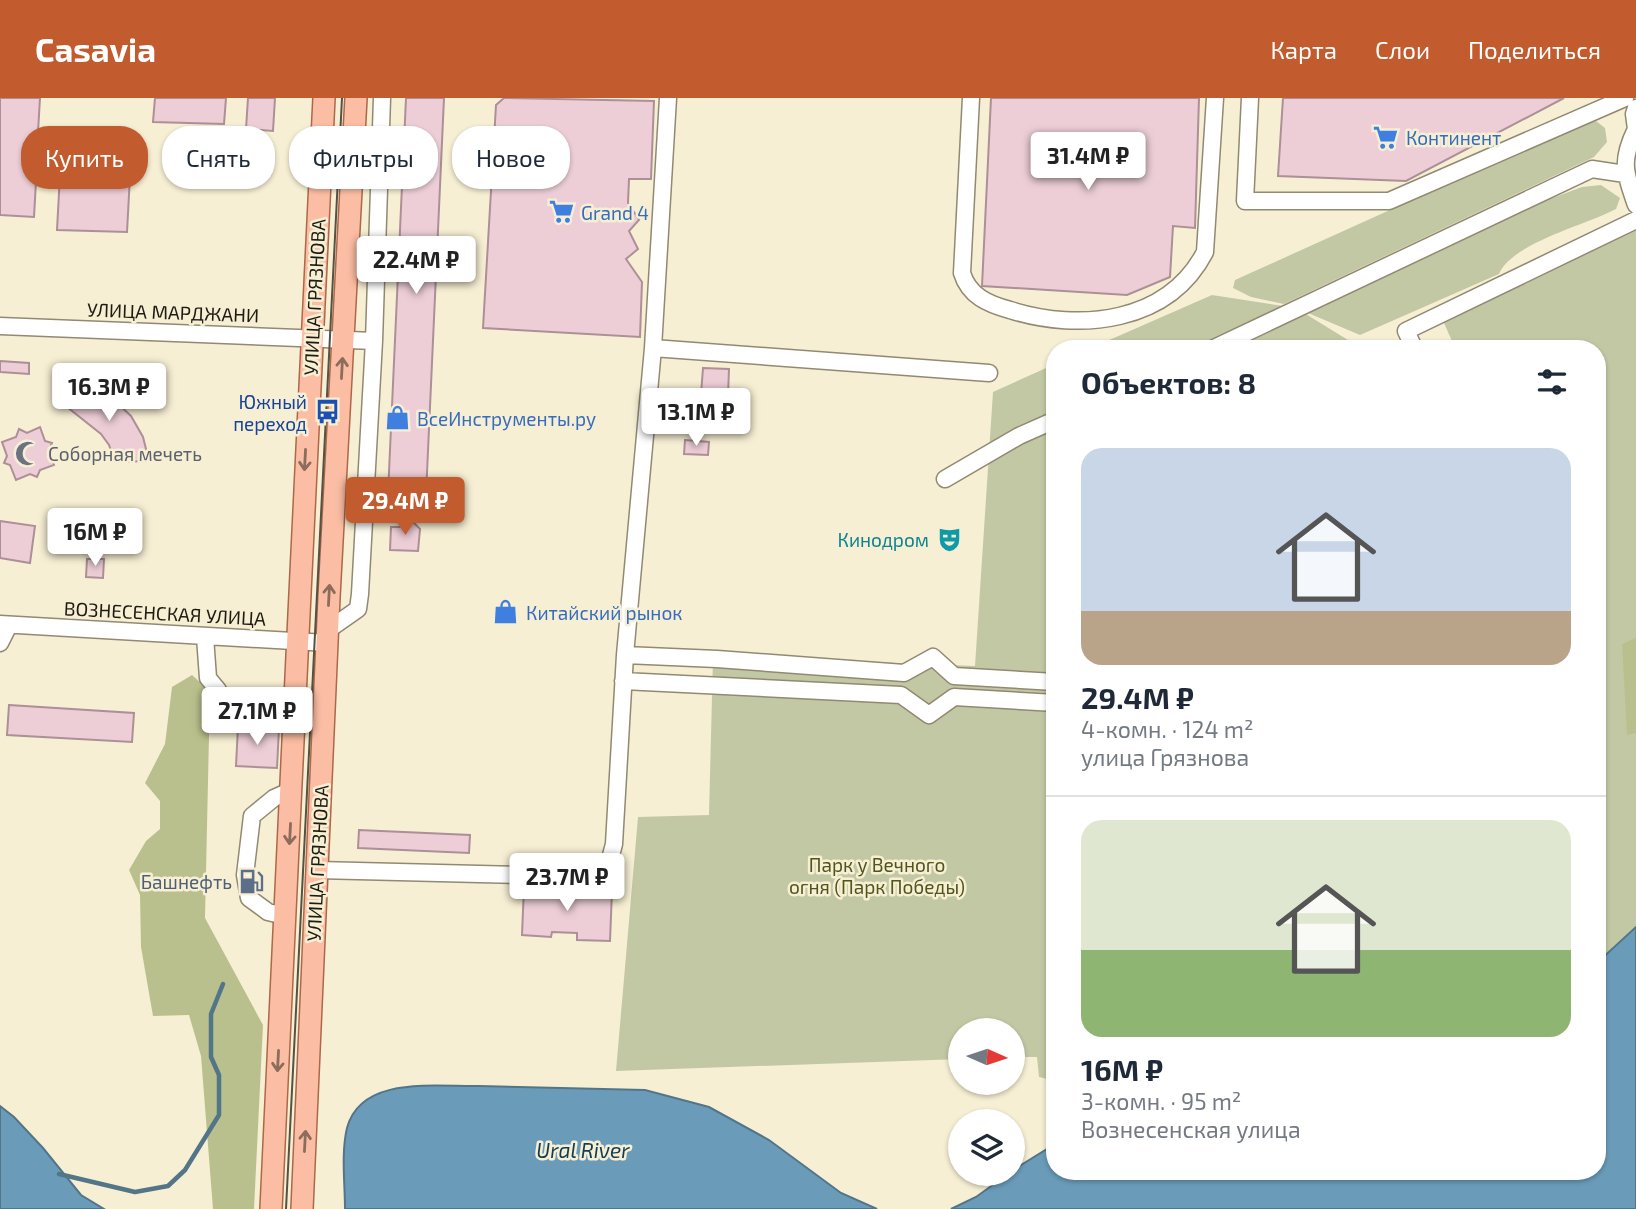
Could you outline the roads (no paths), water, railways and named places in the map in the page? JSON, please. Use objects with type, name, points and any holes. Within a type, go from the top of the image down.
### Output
[{"type":"main road","name":"УЛИЦА ГРЯЗНОВА","points":[[271,1209],[324,98]]},
{"type":"main road","name":"УЛИЦА ГРЯЗНОВА","points":[[302,1209],[327,636],[356,98]]},
{"type":"street","points":[[327,636],[358,608],[374,341],[382,98]]},
{"type":"street","points":[[317,870],[596,877],[609,863],[614,844],[625,655],[653,348],[668,98]]},
{"type":"street","points":[[971,98],[962,273],[966,285],[974,294],[994,306],[1050,320],[1078,323],[1108,319],[1139,310],[1171,293],[1194,273],[1205,252],[1215,98]]},
{"type":"street","points":[[1250,98],[1245,201],[1389,201],[1625,98]]},
{"type":"street","points":[[1635,196],[1625,174],[1624,156],[1636,129],[1636,108]]},
{"type":"street","points":[[1231,340],[1592,169],[1625,174]]},
{"type":"street","points":[[1410,340],[1406,331],[1636,220]]},
{"type":"street","name":"УЛИЦА МАРДЖАНИ","points":[[0,326],[374,341]]},
{"type":"street","points":[[653,348],[989,373]]},
{"type":"street","points":[[946,479],[1019,436],[1046,424]]},
{"type":"street","points":[[0,643],[4,624]]},
{"type":"street","name":"ВОЗНЕСЕНСКАЯ УЛИЦА","points":[[4,624],[296,642],[327,636]]},
{"type":"street","points":[[205,636],[208,678],[218,690],[216,718]]},
{"type":"street","points":[[625,655],[904,673],[933,657],[954,676],[1046,681]]},
{"type":"street","points":[[716,684],[717,659]]},
{"type":"street","points":[[901,695],[904,673]]},
{"type":"street","points":[[954,676],[954,697]]},
{"type":"street","points":[[623,681],[901,695],[929,715],[954,697],[1046,702]]},
{"type":"street","points":[[285,916],[268,912],[249,898],[245,867],[252,816],[274,798],[292,790]]},
{"type":"water","points":[[1636,927],[1636,1209],[951,1209],[991,1186],[1025,1186],[1025,1163],[1046,1150],[1046,1180],[1606,1180],[1606,955]]},
{"type":"water","name":"Ural River","points":[[479,1086],[645,1090],[709,1107],[769,1140],[841,1193],[877,1209],[345,1209],[344,1158],[347,1128],[355,1111],[367,1099],[402,1088]]},
{"type":"water","points":[[0,1106],[43,1148],[81,1195],[104,1209],[0,1209]]},
{"type":"waterway","points":[[59,1174],[135,1192],[168,1186],[185,1170],[219,1115],[219,1075],[211,1057],[211,1014],[223,984]]},
{"type":"tram line","points":[[286,1209],[342,98]]},
{"type":"place","name":"Континент","points":[[1386,137]]},
{"type":"place","name":"Grand 4","points":[[561,212]]},
{"type":"place","name":"Южный переход","points":[[327,412]]},
{"type":"place","name":"ВсеИнструменты.ру","points":[[397,418]]},
{"type":"place","name":"Соборная мечеть","points":[[28,453]]},
{"type":"place","name":"Кинодром","points":[[949,539]]},
{"type":"place","name":"Китайский рынок","points":[[506,612]]},
{"type":"place","name":"Башнефть","points":[[252,881]]},
{"type":"park label","name":"Парк у Вечного огня (Парк Победы)","points":[[877,875]]}]
